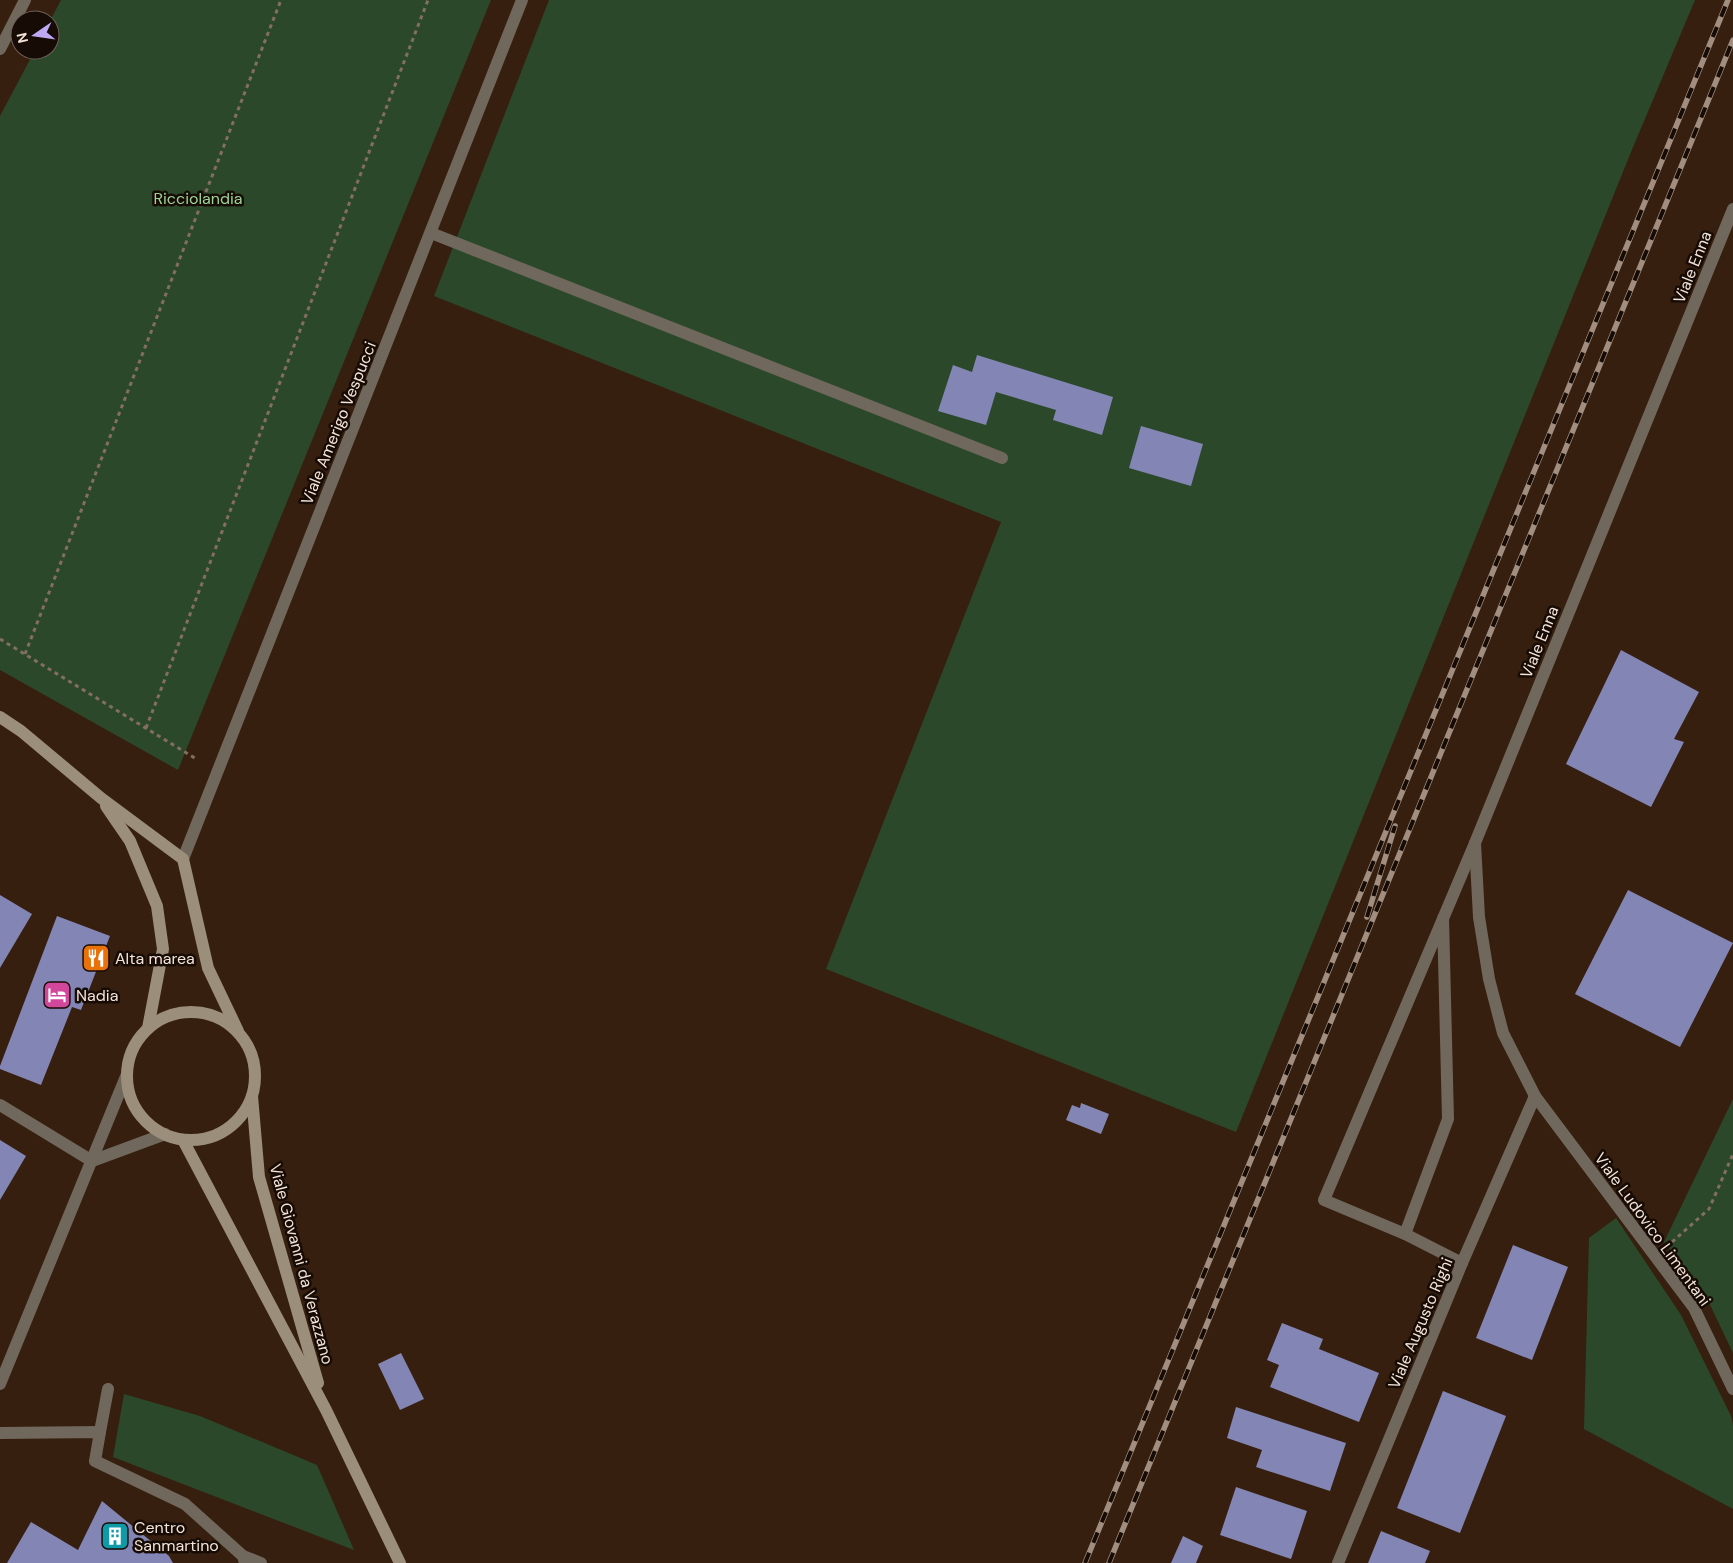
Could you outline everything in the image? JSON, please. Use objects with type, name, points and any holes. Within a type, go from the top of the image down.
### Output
[{"type":"street","points":[[0,49],[25,0]]},
{"type":"street","name":"Viale Amerigo Vespucci","points":[[183,859],[522,0]]},
{"type":"street","name":"Viale Enna","points":[[1535,1096],[1503,1033],[1489,979],[1479,917],[1475,843],[1733,209]]},
{"type":"street","points":[[431,233],[1002,458]]},
{"type":"street","points":[[0,717],[20,731],[101,798],[183,859],[208,968],[238,1031],[248,1046],[254,1062],[256,1079],[252,1096],[242,1115],[225,1130],[205,1139],[183,1140],[165,1134],[149,1124],[137,1110],[130,1093],[127,1074]]},
{"type":"street","points":[[101,798],[130,841],[157,906],[163,949],[148,1028]]},
{"type":"street","points":[[1462,1263],[1405,1234],[1324,1200],[1475,843]]},
{"type":"street","points":[[1405,1234],[1448,1119],[1443,918]]},
{"type":"street","points":[[0,1384],[92,1162],[127,1074],[130,1057],[137,1042],[148,1028],[165,1017],[184,1012],[203,1012],[222,1019],[238,1031]]},
{"type":"street","name":"Viale Giovanni da Verazzano","points":[[252,1096],[259,1177],[326,1410]]},
{"type":"street","name":"Viale Ludovico Limentani","points":[[1535,1096],[1694,1308],[1733,1388]]},
{"type":"street","name":"Viale Augusto Righi","points":[[1338,1563],[1462,1263],[1535,1096]]},
{"type":"street","points":[[0,1105],[92,1162]]},
{"type":"street","points":[[92,1162],[165,1134]]},
{"type":"street","name":"Viale Giovanni da Verazzano","points":[[183,1140],[326,1410],[400,1563]]},
{"type":"street","points":[[108,1389],[94,1461],[185,1504],[244,1560],[261,1563]]},
{"type":"street","points":[[0,1433],[100,1432]]},
{"type":"path","points":[[24,654],[281,0]]},
{"type":"path","points":[[146,728],[428,0]]},
{"type":"path","points":[[0,639],[218,772]]},
{"type":"path","points":[[1656,1257],[1709,1209],[1733,1154]]},
{"type":"green space","name":"Ricciolandia","points":[[61,0],[491,0],[178,770],[0,670],[0,116],[30,60],[60,60],[60,10],[56,10]]},
{"type":"green space","points":[[549,0],[1695,0],[1631,152],[1236,1132],[826,969],[1001,522],[434,296]]},
{"type":"green space","points":[[1733,1099],[1733,1353],[1703,1290],[1664,1242]]},
{"type":"green space","points":[[1616,1218],[1681,1315],[1731,1416],[1733,1425],[1733,1509],[1584,1429],[1589,1238]]},
{"type":"green space","points":[[124,1394],[200,1416],[317,1465],[354,1550],[113,1457]]},
{"type":"building","points":[[977,355],[1113,397],[1102,435],[1053,420],[1056,410],[996,392],[986,425],[938,411],[953,365],[972,372]]},
{"type":"building","points":[[1141,426],[1203,444],[1191,486],[1129,468]]},
{"type":"building","points":[[1621,650],[1699,692],[1674,739],[1684,742],[1651,807],[1566,764]]},
{"type":"building","points":[[1628,890],[1733,943],[1680,1047],[1575,994]]},
{"type":"building","points":[[0,895],[32,914],[0,968]]},
{"type":"building","name":"Nadia","points":[[57,916],[110,936],[81,1010],[72,1007],[41,1085],[0,1069],[0,1066]]},
{"type":"building","points":[[1081,1103],[1109,1114],[1101,1134],[1066,1120],[1072,1105],[1080,1108]]},
{"type":"building","points":[[0,1140],[26,1156],[0,1200]]},
{"type":"building","points":[[1513,1245],[1568,1267],[1532,1360],[1476,1338]]},
{"type":"building","points":[[1282,1323],[1323,1339],[1319,1349],[1379,1373],[1359,1422],[1270,1387],[1279,1365],[1267,1360]]},
{"type":"building","points":[[401,1353],[424,1399],[400,1410],[378,1364]]},
{"type":"building","points":[[1443,1391],[1506,1416],[1460,1533],[1397,1508]]},
{"type":"building","points":[[1236,1407],[1346,1443],[1330,1491],[1256,1467],[1262,1450],[1227,1438]]},
{"type":"building","points":[[1236,1487],[1307,1511],[1291,1559],[1220,1535]]},
{"type":"building","name":"Centro Sanmartino","points":[[102,1501],[169,1556],[173,1563],[7,1563],[31,1522],[78,1550]]},
{"type":"building","points":[[1381,1531],[1430,1551],[1425,1563],[1368,1563]]},
{"type":"building","points":[[1183,1536],[1203,1546],[1196,1563],[1171,1563]]},
{"type":"railway","points":[[1085,1563],[1728,0]]},
{"type":"railway","points":[[1109,1563],[1733,40]]},
{"type":"railway","points":[[1367,917],[1395,826]]},
{"type":"place","name":"Alta marea","points":[[96,958]]},
{"type":"place","name":"Nadia","points":[[57,995]]},
{"type":"place","name":"Centro Sanmartino","points":[[115,1536]]}]
